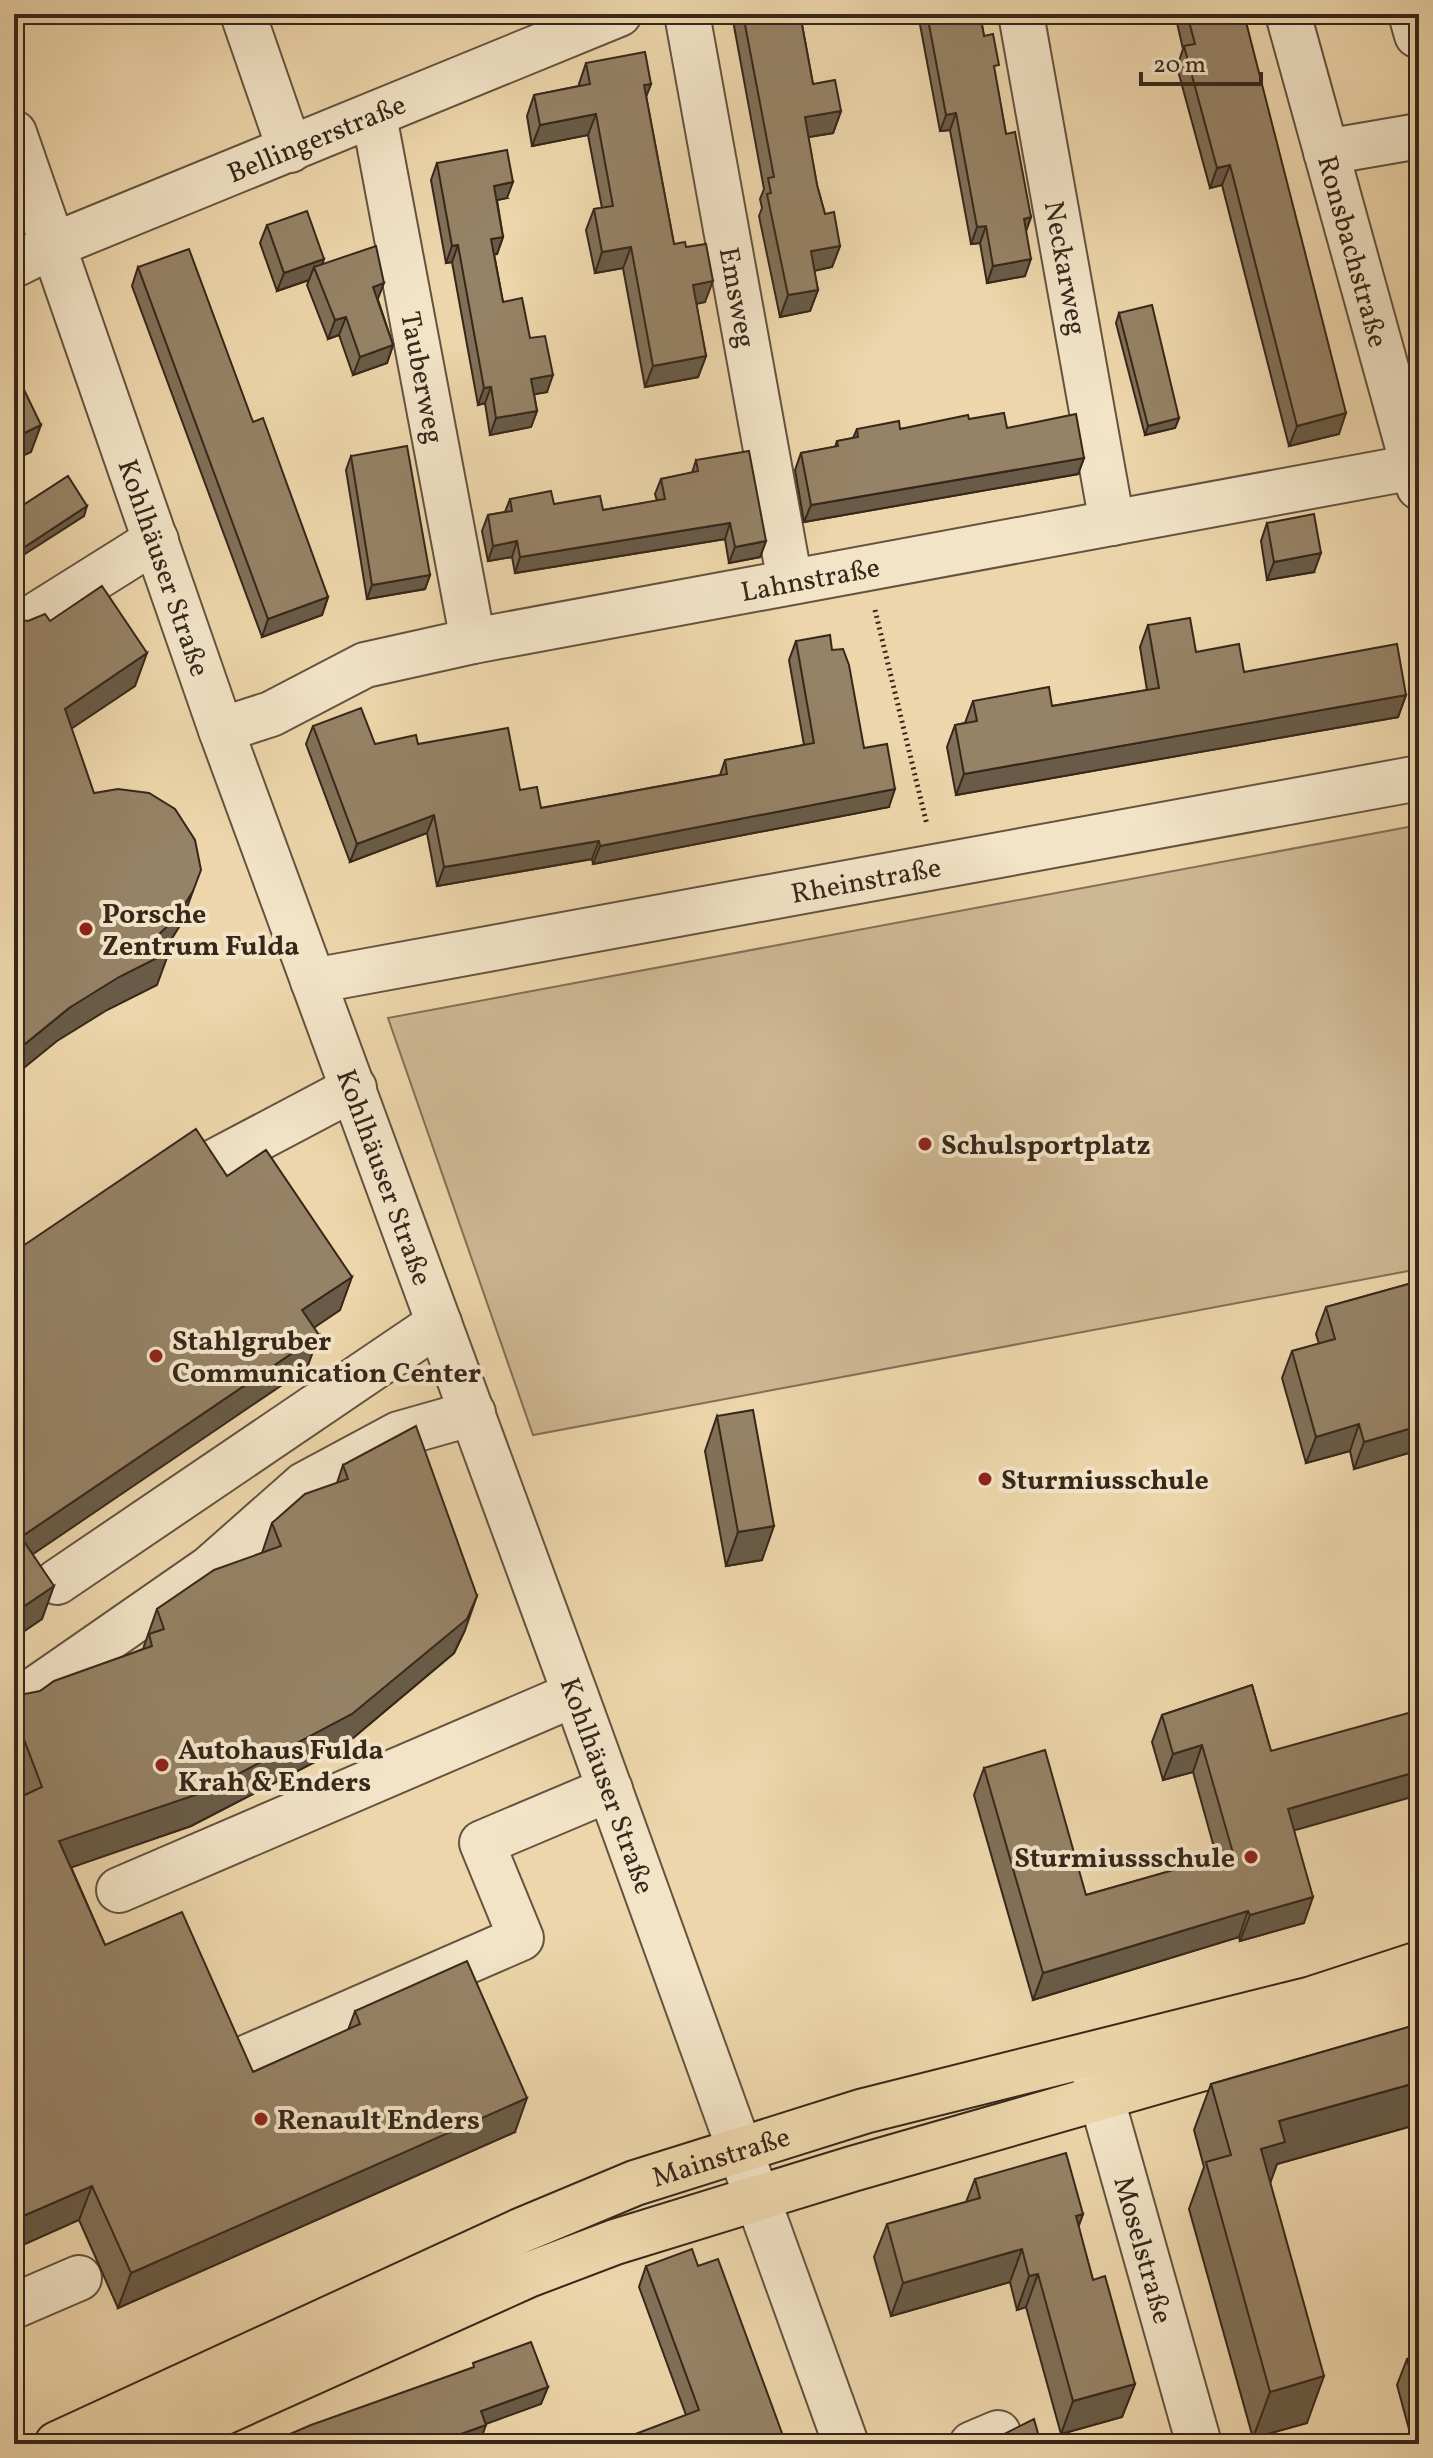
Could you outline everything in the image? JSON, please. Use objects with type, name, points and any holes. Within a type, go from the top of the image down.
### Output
[{"type":"main road","name":"Mainstraße","points":[[57,2444],[520,2231],[635,2183],[864,2111],[1312,1999],[1419,1964]]},
{"type":"main road","name":"Mainstraße","points":[[153,2444],[528,2275],[615,2242],[1100,2096],[1419,2006]]},
{"type":"street","points":[[243,14],[290,150]]},
{"type":"street","name":"Bellingerstraße","points":[[14,265],[54,245],[619,14]]},
{"type":"street","name":"Emsweg","points":[[687,14],[790,582]]},
{"type":"street","name":"Neckarweg","points":[[1021,14],[1112,523]]},
{"type":"street","name":"Ronsbachstraße","points":[[1288,14],[1326,152],[1408,400],[1416,477]]},
{"type":"street","name":"Tauberweg","points":[[374,116],[473,641]]},
{"type":"street","name":"Kohlhäuser Straße","points":[[14,133],[221,730],[473,1413],[841,2430]]},
{"type":"street","points":[[1326,152],[1419,136]]},
{"type":"street","name":"Lahnstraße","points":[[221,730],[271,714],[365,665],[473,641],[1112,523],[1416,477]]},
{"type":"street","points":[[14,629],[156,540]]},
{"type":"street","name":"Rheinstraße","points":[[313,981],[1419,778]]},
{"type":"street","points":[[212,1163],[354,1088]]},
{"type":"street","points":[[57,1582],[439,1323]]},
{"type":"street","points":[[14,1704],[210,1568],[304,1485],[399,1434],[473,1413]]},
{"type":"street","points":[[119,1890],[575,1694]]},
{"type":"street","points":[[248,2057],[521,1938],[482,1843],[610,1789]]},
{"type":"street","name":"Moselstraße","points":[[1090,2055],[1199,2444]]},
{"type":"street","points":[[14,2306],[79,2278]]},
{"type":"path","points":[[865,568],[929,830]]},
{"type":"path","points":[[1333,2444],[1358,2437],[1359,2444]]},
{"type":"shaded area","name":"Schulsportplatz","points":[[1419,825],[1419,1269],[533,1435],[388,1018]]},
{"type":"building","points":[[743,14],[800,14],[813,84],[835,80],[841,111],[805,117],[817,185],[825,214],[834,212],[840,246],[811,251],[818,290],[788,295],[767,194],[771,193],[768,178],[774,177]]},
{"type":"building","points":[[927,14],[980,14],[984,36],[993,34],[999,65],[994,66],[1006,134],[1015,132],[1031,217],[1024,219],[1031,259],[993,266],[986,226],[977,227],[956,113],[946,115]]},
{"type":"building","points":[[1187,14],[1244,14],[1346,413],[1297,426],[1230,165],[1217,168],[1184,46],[1195,44]]},
{"type":"building","points":[[645,52],[651,84],[644,85],[674,244],[685,242],[686,247],[706,244],[713,281],[693,285],[706,356],[653,366],[631,247],[602,252],[594,209],[613,206],[596,114],[540,125],[534,95],[590,84],[586,63]]},
{"type":"building","points":[[507,150],[513,182],[494,186],[503,237],[491,239],[503,302],[522,298],[530,338],[545,336],[553,375],[531,379],[537,411],[496,418],[491,387],[484,388],[458,245],[452,246],[437,163]]},
{"type":"building","points":[[307,211],[324,259],[284,273],[267,225]]},
{"type":"building","points":[[376,246],[384,283],[373,287],[393,345],[360,357],[346,317],[335,320],[314,267]]},
{"type":"building","points":[[189,249],[253,422],[263,418],[328,597],[268,619],[138,267]]},
{"type":"building","points":[[1152,305],[1179,418],[1148,426],[1119,313]]},
{"type":"building","points":[[14,369],[41,425],[14,438]]},
{"type":"building","points":[[1004,413],[1007,428],[1076,414],[1084,458],[811,505],[801,453],[838,446],[837,441],[858,437],[857,429],[899,421],[900,429],[968,415],[969,419]]},
{"type":"building","points":[[407,446],[430,575],[372,585],[351,456]]},
{"type":"building","points":[[749,451],[766,541],[735,547],[730,523],[520,557],[517,541],[493,546],[488,515],[512,511],[510,499],[551,491],[554,504],[600,496],[603,510],[665,499],[661,479],[698,471],[696,460]]},
{"type":"building","points":[[68,476],[87,506],[14,554],[14,511]]},
{"type":"building","points":[[1314,514],[1321,553],[1274,562],[1267,523]]},
{"type":"building","points":[[102,586],[147,653],[65,709],[94,793],[118,789],[149,793],[175,809],[195,840],[201,870],[193,891],[176,918],[154,939],[169,952],[119,977],[69,1008],[14,1053],[14,621],[28,621],[45,614],[50,621]]},
{"type":"building","points":[[1190,618],[1196,652],[1239,644],[1244,672],[1397,644],[1406,695],[964,774],[955,725],[977,721],[973,701],[1049,687],[1052,706],[1159,688],[1148,625]]},
{"type":"building","points":[[830,635],[832,650],[843,649],[849,665],[864,748],[887,744],[895,789],[600,846],[599,841],[444,867],[434,815],[357,844],[313,726],[361,708],[375,744],[416,735],[418,744],[508,728],[520,790],[537,787],[541,808],[727,774],[725,760],[814,743],[796,641]]},
{"type":"building","name":"Stahlgruber Communication Center","points":[[196,1129],[227,1176],[266,1150],[352,1277],[302,1310],[319,1335],[21,1537],[54,1586],[14,1613],[14,1252]]},
{"type":"building","points":[[1419,1281],[1419,1426],[1364,1442],[1359,1424],[1316,1437],[1292,1351],[1335,1339],[1326,1307]]},
{"type":"building","points":[[753,1410],[774,1526],[738,1532],[717,1416]]},
{"type":"building","points":[[416,1426],[477,1596],[467,1619],[352,1714],[204,1792],[59,1841],[105,1945],[182,1912],[253,2072],[360,2024],[355,2011],[467,1961],[527,2098],[131,2273],[92,2186],[14,2220],[14,1800],[42,1787],[14,1713],[14,1696],[40,1691],[54,1681],[152,1646],[149,1634],[164,1629],[157,1609],[214,1570],[281,1546],[272,1523],[305,1494],[348,1479],[343,1465]]},
{"type":"building","points":[[1252,1685],[1271,1751],[1419,1710],[1419,1771],[1288,1809],[1313,1897],[1250,1915],[1248,1911],[1043,1973],[984,1768],[1045,1750],[1086,1895],[1233,1853],[1202,1745],[1173,1754],[1162,1715]]},
{"type":"building","points":[[1419,2024],[1419,2082],[1279,2121],[1285,2142],[1261,2149],[1324,2376],[1270,2392],[1206,2162],[1231,2155],[1211,2084]]},
{"type":"building","points":[[1066,2153],[1083,2214],[1076,2216],[1093,2280],[1105,2276],[1135,2384],[1073,2401],[1038,2274],[1029,2276],[1022,2249],[903,2283],[887,2224],[980,2198],[975,2179]]},
{"type":"building","points":[[692,2249],[698,2266],[718,2259],[786,2444],[609,2444],[699,2410],[646,2266]]},
{"type":"building","points":[[531,2342],[548,2387],[481,2411],[486,2425],[433,2444],[278,2444],[276,2440],[474,2367],[473,2363]]},
{"type":"building","points":[[1419,2355],[1419,2403],[1407,2359]]},
{"type":"building","points":[[1034,2419],[1041,2444],[988,2444],[988,2442]]},
{"type":"place","name":"Porsche Zentrum Fulda","points":[[86,929]]},
{"type":"place","name":"Schulsportplatz","points":[[925,1144]]},
{"type":"place","name":"Stahlgruber Communication Center","points":[[156,1356]]},
{"type":"place","name":"Sturmiusschule","points":[[985,1479]]},
{"type":"place","name":"Autohaus Fulda Krah & Enders","points":[[162,1765]]},
{"type":"place","name":"Sturmiussschule","points":[[1251,1857]]},
{"type":"place","name":"Renault Enders","points":[[261,2119]]}]
